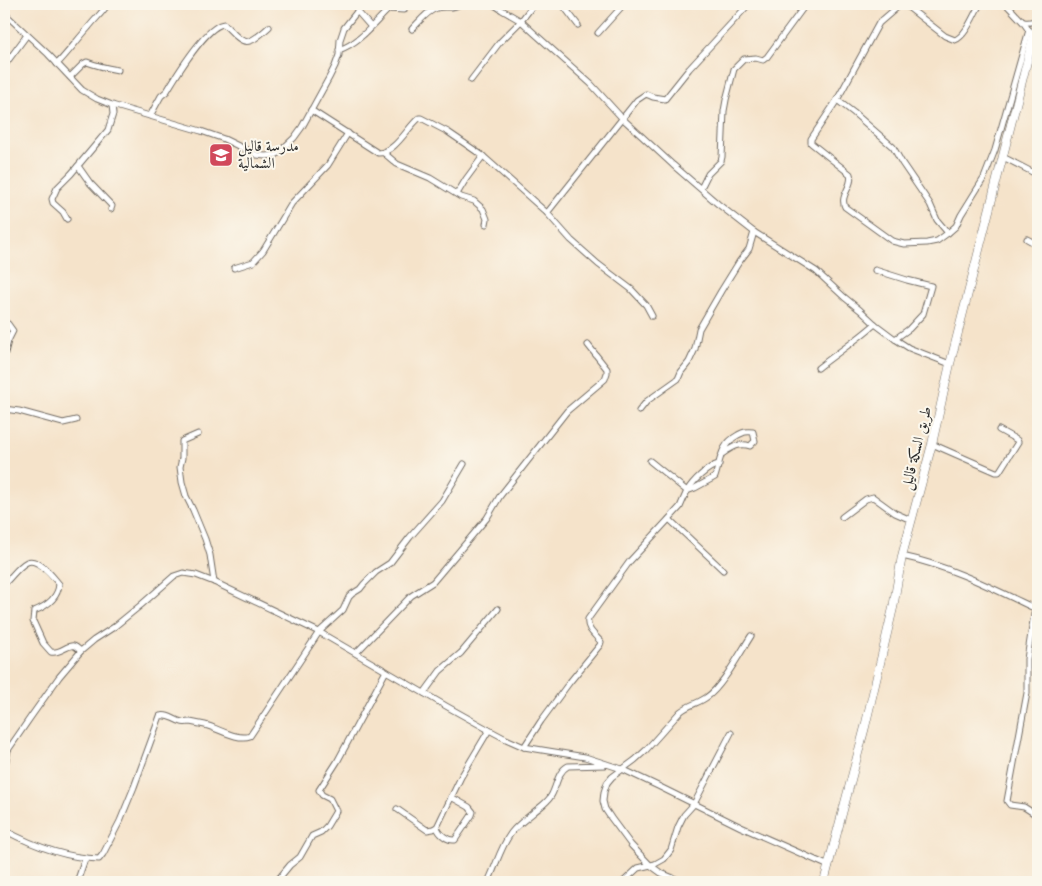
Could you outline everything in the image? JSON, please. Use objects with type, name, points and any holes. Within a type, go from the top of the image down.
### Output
[{"type":"main road","name":"طريق السكة قاليل","points":[[824,882],[865,727],[891,617],[902,556],[932,444],[950,364],[1036,27]]},
{"type":"street","points":[[57,64],[102,14],[108,4]]},
{"type":"street","points":[[4,13],[82,90],[89,94],[112,105],[201,131],[257,155],[265,156],[276,155],[287,146],[302,127],[330,76],[339,55],[340,40],[344,28],[363,4]]},
{"type":"street","points":[[412,29],[429,12],[437,8],[445,6],[450,8],[460,4]]},
{"type":"street","points":[[493,4],[521,21],[591,84],[622,118],[718,204],[754,232],[816,271],[875,324],[895,339],[909,348],[950,364]]},
{"type":"street","points":[[471,80],[500,42],[521,21],[534,4]]},
{"type":"street","points":[[562,4],[578,25]]},
{"type":"street","points":[[598,33],[624,4]]},
{"type":"street","points":[[547,213],[637,100],[646,94],[653,98],[665,100],[689,69],[749,4]]},
{"type":"street","points":[[702,188],[708,174],[721,161],[724,111],[734,69],[744,59],[756,58],[763,60],[767,57],[806,4]]},
{"type":"street","points":[[980,4],[965,32],[960,39],[955,40],[945,36],[903,4],[879,23],[838,100],[811,139],[811,143],[850,174],[851,183],[843,203],[845,207],[892,241],[904,244],[937,241],[956,226],[984,178],[1036,27],[1023,22],[1006,4]]},
{"type":"street","points":[[339,50],[349,46],[389,9],[404,10]]},
{"type":"street","points":[[357,11],[371,27]]},
{"type":"street","points":[[1023,22],[1033,22],[1038,18]]},
{"type":"street","points":[[150,116],[161,96],[167,91],[201,41],[218,25],[224,24],[241,41],[248,42],[269,27]]},
{"type":"street","points":[[4,66],[27,35]]},
{"type":"street","points":[[70,77],[87,62],[118,70]]},
{"type":"street","points":[[838,100],[894,147],[902,163],[930,204],[937,220],[948,233]]},
{"type":"street","points":[[67,219],[52,200],[57,188],[108,130],[113,114],[112,105]]},
{"type":"street","points":[[311,110],[381,154],[394,146],[416,119],[421,118],[448,132],[483,156],[547,213],[571,240],[631,289],[646,305],[652,316]]},
{"type":"street","points":[[234,268],[253,262],[263,251],[292,203],[328,165],[348,133]]},
{"type":"street","points":[[384,153],[397,164],[430,178],[468,200],[474,201],[483,209],[487,219],[486,224]]},
{"type":"street","points":[[457,194],[466,178],[483,156]]},
{"type":"street","points":[[1003,157],[1038,175]]},
{"type":"street","points":[[78,166],[90,183],[112,206],[111,209]]},
{"type":"street","points":[[639,410],[678,379],[681,372],[690,362],[699,329],[738,262],[749,249],[754,232]]},
{"type":"street","points":[[1027,239],[1038,245]]},
{"type":"street","points":[[875,270],[931,286],[923,314],[895,339]]},
{"type":"street","points":[[4,321],[13,331],[4,357]]},
{"type":"street","points":[[818,368],[856,341],[875,324]]},
{"type":"street","points":[[356,653],[411,596],[433,582],[487,518],[500,496],[567,411],[605,379],[607,369],[588,345]]},
{"type":"street","points":[[4,409],[63,422],[76,420]]},
{"type":"street","points":[[932,444],[999,472],[1018,442],[999,430]]},
{"type":"street","points":[[686,491],[715,477],[722,454],[724,448],[730,440],[746,431],[753,432],[755,441],[750,446],[744,444],[735,446],[722,454]]},
{"type":"street","points":[[198,434],[182,441],[180,467],[186,496],[210,555],[214,582]]},
{"type":"street","points":[[650,461],[686,491]]},
{"type":"street","points":[[4,830],[14,836],[53,850],[85,859],[99,859],[120,821],[160,716],[171,717],[182,722],[206,725],[244,738],[250,736],[319,632],[344,610],[352,594],[360,589],[376,572],[390,563],[442,501],[464,464]]},
{"type":"street","points":[[524,747],[569,683],[600,645],[601,642],[588,628],[587,622],[592,613],[630,561],[680,507],[686,491],[692,483],[712,466],[719,464]]},
{"type":"street","points":[[704,473],[715,477]]},
{"type":"street","points":[[842,517],[866,499],[873,497],[895,512],[912,520]]},
{"type":"street","points":[[669,519],[724,570]]},
{"type":"street","points":[[902,556],[940,566],[1007,594],[1037,609],[1027,660],[1027,692],[1007,801],[1010,805],[1024,807],[1038,816]]},
{"type":"street","points":[[4,582],[30,561],[36,562],[50,573],[59,584],[59,590],[53,600],[34,610],[33,622],[43,643],[51,652],[58,652],[69,646],[74,646],[81,651]]},
{"type":"street","points":[[4,770],[8,750],[59,677],[81,651],[114,627],[174,576],[183,573],[196,575],[214,582],[319,632],[489,730],[524,747],[585,757],[622,769],[741,827],[828,866]]},
{"type":"street","points":[[424,693],[440,671],[461,653],[498,609]]},
{"type":"street","points":[[683,882],[650,866],[631,845],[605,810],[604,792],[607,783],[612,777],[646,750],[684,709],[708,697],[714,691],[750,636]]},
{"type":"street","points":[[276,882],[290,865],[300,857],[312,836],[321,832],[330,822],[336,811],[330,800],[322,795],[319,790],[337,762],[386,671]]},
{"type":"street","points":[[397,809],[427,830],[437,827],[461,777],[489,730]]},
{"type":"street","points":[[623,882],[638,868],[650,866],[664,859],[671,850],[684,815],[694,804],[731,733]]},
{"type":"street","points":[[488,882],[511,833],[547,801],[565,768],[568,766],[610,765]]},
{"type":"street","points":[[437,827],[440,834],[455,840],[472,815],[473,812],[469,807],[451,797]]},
{"type":"street","points":[[77,882],[85,859]]},
{"type":"place","name":"مدرسة قاليل الشمالية","points":[[221,155]]}]
